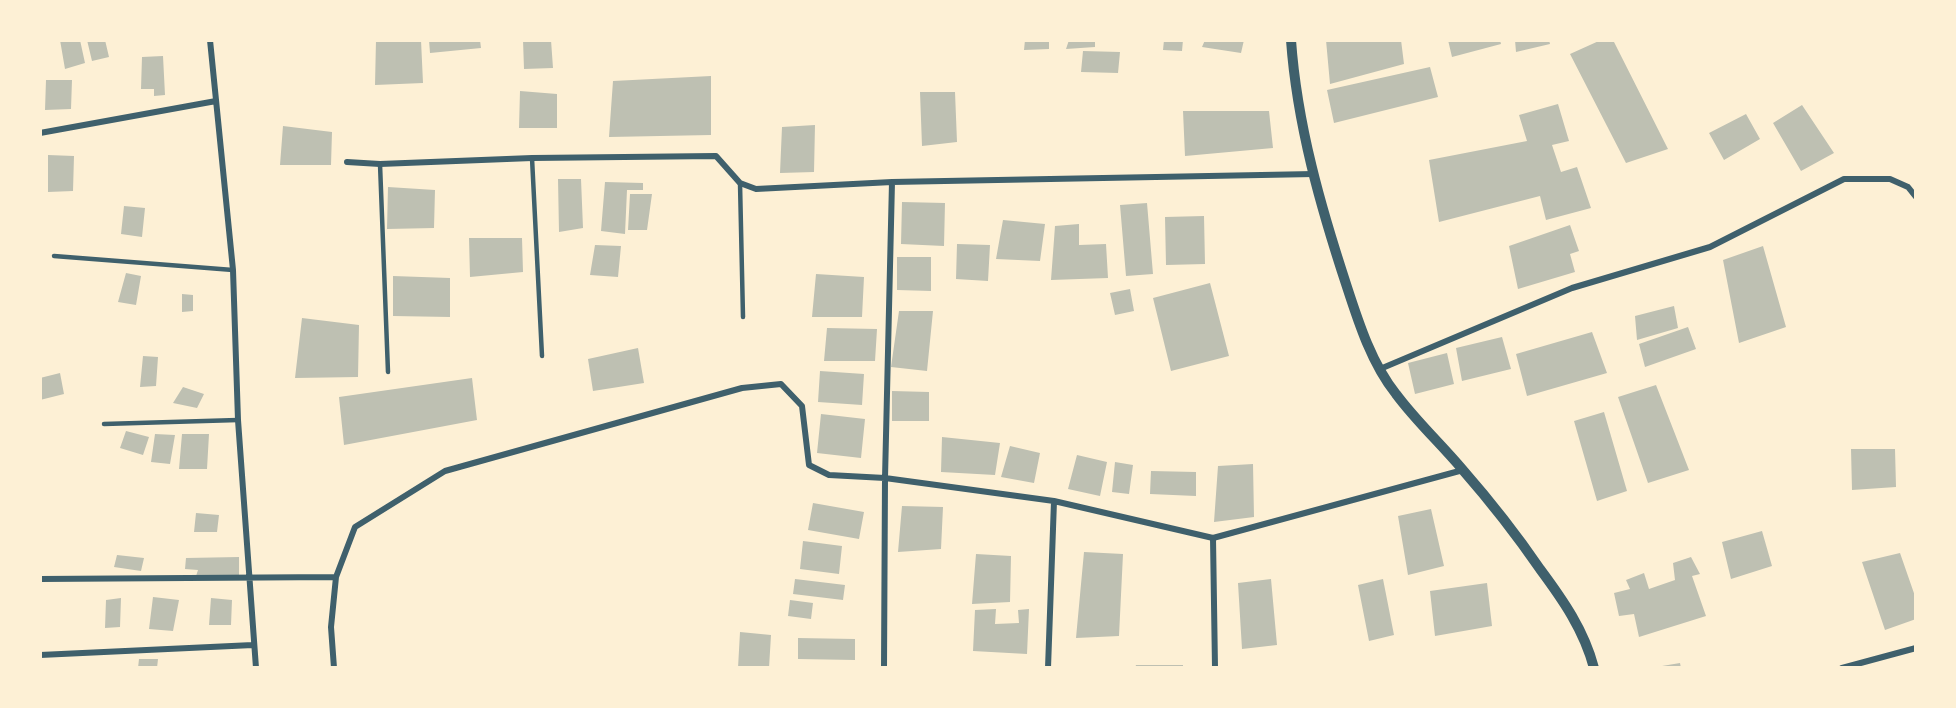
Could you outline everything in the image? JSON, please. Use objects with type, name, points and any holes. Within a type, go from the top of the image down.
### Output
[{"type":"street","points":[[210,40],[233,270],[238,420],[256,668]]},
{"type":"street","points":[[1291,40],[1294,76],[1314,174],[1348,288],[1380,369],[1395,394],[1508,523],[1580,629],[1594,668]]},
{"type":"street","points":[[40,133],[216,101]]},
{"type":"street","points":[[347,162],[380,164],[532,158],[716,156],[740,183],[756,189],[892,182],[1314,174]]},
{"type":"street","points":[[1380,369],[1572,288],[1710,247],[1844,179],[1890,179],[1908,187],[1916,197]]},
{"type":"street","points":[[884,668],[885,478],[892,182]]},
{"type":"street","points":[[334,668],[331,627],[336,577],[355,527],[445,471],[742,388],[781,384],[802,406],[809,465],[830,475],[885,478],[1054,501],[1213,538],[1463,470]]},
{"type":"street","points":[[1048,668],[1054,501]]},
{"type":"street","points":[[1213,538],[1215,668]]},
{"type":"street","points":[[40,579],[336,577]]},
{"type":"street","points":[[40,655],[253,645]]},
{"type":"street","points":[[1842,668],[1916,648]]},
{"type":"lane","points":[[532,158],[542,356]]},
{"type":"lane","points":[[380,164],[388,372]]},
{"type":"lane","points":[[740,183],[743,317]]},
{"type":"lane","points":[[54,256],[233,270]]},
{"type":"lane","points":[[104,424],[238,420]]},
{"type":"building","points":[[60,40],[80,40],[85,63],[65,69]]},
{"type":"building","points":[[87,40],[105,40],[109,57],[92,61]]},
{"type":"building","points":[[376,40],[421,40],[423,83],[375,85]]},
{"type":"building","points":[[429,40],[480,40],[481,48],[430,53]]},
{"type":"building","points":[[523,40],[551,40],[553,68],[524,69]]},
{"type":"building","points":[[1025,40],[1049,40],[1049,49],[1024,50]]},
{"type":"building","points":[[1069,40],[1095,40],[1095,47],[1066,49]]},
{"type":"building","points":[[1164,40],[1183,40],[1182,51],[1163,50]]},
{"type":"building","points":[[1205,40],[1244,40],[1241,53],[1202,47]]},
{"type":"building","points":[[1326,40],[1401,40],[1404,64],[1330,84]]},
{"type":"building","points":[[1448,40],[1500,40],[1501,44],[1452,57]]},
{"type":"building","points":[[1515,40],[1549,40],[1550,44],[1516,52]]},
{"type":"building","points":[[1601,40],[1613,40],[1668,149],[1626,163],[1570,54]]},
{"type":"building","points":[[1083,51],[1120,52],[1118,73],[1081,72]]},
{"type":"building","points":[[163,56],[165,95],[154,96],[154,89],[141,89],[142,57]]},
{"type":"building","points":[[1430,67],[1438,97],[1334,123],[1327,90]]},
{"type":"building","points":[[711,76],[711,135],[609,137],[613,81]]},
{"type":"building","points":[[46,80],[72,80],[71,109],[45,110]]},
{"type":"building","points":[[520,91],[557,94],[557,128],[519,128]]},
{"type":"building","points":[[920,92],[955,92],[957,142],[922,146]]},
{"type":"building","points":[[1558,104],[1569,141],[1552,145],[1561,172],[1577,167],[1591,208],[1546,220],[1540,196],[1439,222],[1429,160],[1527,141],[1519,115]]},
{"type":"building","points":[[1802,105],[1834,153],[1801,171],[1773,123]]},
{"type":"building","points":[[1183,111],[1269,111],[1273,148],[1185,156]]},
{"type":"building","points":[[1746,114],[1760,139],[1724,160],[1709,133]]},
{"type":"building","points":[[815,125],[814,172],[780,173],[782,127]]},
{"type":"building","points":[[283,126],[332,132],[331,165],[280,165]]},
{"type":"building","points":[[48,155],[74,156],[73,191],[48,192]]},
{"type":"building","points":[[558,179],[581,179],[583,228],[559,232]]},
{"type":"building","points":[[605,182],[643,183],[643,190],[627,190],[625,234],[601,231]]},
{"type":"building","points":[[388,187],[435,190],[434,228],[387,229]]},
{"type":"building","points":[[630,194],[652,194],[647,230],[628,230]]},
{"type":"building","points":[[902,202],[945,203],[944,246],[901,244]]},
{"type":"building","points":[[1147,203],[1153,274],[1126,276],[1120,205]]},
{"type":"building","points":[[124,206],[145,208],[142,237],[121,234]]},
{"type":"building","points":[[1204,216],[1205,264],[1166,265],[1165,217]]},
{"type":"building","points":[[1003,220],[1045,224],[1040,261],[996,259]]},
{"type":"building","points":[[1079,224],[1079,245],[1106,244],[1108,278],[1051,280],[1055,226]]},
{"type":"building","points":[[1570,225],[1579,251],[1570,254],[1575,272],[1518,289],[1509,246]]},
{"type":"building","points":[[469,238],[522,238],[523,272],[470,277]]},
{"type":"building","points":[[957,244],[990,245],[988,281],[956,279]]},
{"type":"building","points":[[595,245],[621,246],[618,277],[590,275]]},
{"type":"building","points":[[1763,246],[1786,327],[1739,343],[1723,260]]},
{"type":"building","points":[[897,257],[931,257],[931,291],[897,290]]},
{"type":"building","points":[[126,273],[141,276],[136,305],[118,302]]},
{"type":"building","points":[[816,274],[864,277],[862,317],[812,317]]},
{"type":"building","points":[[393,276],[450,278],[450,317],[393,316]]},
{"type":"building","points":[[1210,283],[1229,356],[1171,371],[1153,298]]},
{"type":"building","points":[[1130,289],[1134,311],[1115,315],[1110,293]]},
{"type":"building","points":[[182,294],[193,295],[193,311],[182,312]]},
{"type":"building","points":[[1674,306],[1678,328],[1637,340],[1635,316]]},
{"type":"building","points":[[899,311],[933,311],[927,371],[891,367]]},
{"type":"building","points":[[302,318],[359,325],[358,377],[295,378]]},
{"type":"building","points":[[1688,327],[1696,349],[1645,367],[1639,344]]},
{"type":"building","points":[[827,328],[877,329],[875,361],[824,361]]},
{"type":"building","points":[[1592,332],[1607,373],[1527,396],[1516,354]]},
{"type":"building","points":[[1502,337],[1511,369],[1462,381],[1456,348]]},
{"type":"building","points":[[638,348],[644,383],[593,391],[588,359]]},
{"type":"building","points":[[1447,353],[1454,384],[1415,394],[1408,363]]},
{"type":"building","points":[[143,356],[158,357],[156,386],[140,387]]},
{"type":"building","points":[[820,371],[864,374],[862,405],[818,402]]},
{"type":"building","points":[[60,373],[64,394],[40,400],[40,378]]},
{"type":"building","points":[[472,378],[477,420],[344,445],[339,397]]},
{"type":"building","points":[[1656,385],[1689,470],[1648,483],[1618,397]]},
{"type":"building","points":[[183,387],[204,394],[197,408],[173,403]]},
{"type":"building","points":[[892,391],[929,392],[929,421],[892,421]]},
{"type":"building","points":[[1604,412],[1627,491],[1597,501],[1574,421]]},
{"type":"building","points":[[821,414],[865,419],[861,458],[817,453]]},
{"type":"building","points":[[126,431],[149,437],[143,455],[120,448]]},
{"type":"building","points":[[155,434],[175,435],[170,464],[151,462]]},
{"type":"building","points":[[182,434],[209,434],[207,469],[179,469]]},
{"type":"building","points":[[942,437],[1000,443],[995,475],[941,472]]},
{"type":"building","points":[[1010,446],[1040,453],[1034,483],[1001,477]]},
{"type":"building","points":[[1851,449],[1895,449],[1896,487],[1852,490]]},
{"type":"building","points":[[1077,455],[1107,462],[1100,496],[1068,489]]},
{"type":"building","points":[[1115,462],[1133,465],[1129,494],[1112,492]]},
{"type":"building","points":[[1253,464],[1254,517],[1214,522],[1218,466]]},
{"type":"building","points":[[1151,471],[1196,472],[1196,496],[1150,494]]},
{"type":"building","points":[[813,503],[864,512],[859,539],[808,530]]},
{"type":"building","points":[[902,506],[943,507],[941,549],[898,552]]},
{"type":"building","points":[[1431,509],[1444,566],[1408,575],[1398,516]]},
{"type":"building","points":[[196,513],[219,515],[217,532],[194,532]]},
{"type":"building","points":[[1762,531],[1772,566],[1731,579],[1722,542]]},
{"type":"building","points":[[803,541],[842,546],[839,574],[800,569]]},
{"type":"building","points":[[1084,552],[1123,554],[1119,636],[1076,638]]},
{"type":"building","points":[[1900,553],[1916,599],[1916,619],[1885,630],[1862,562]]},
{"type":"building","points":[[976,554],[1011,556],[1010,602],[972,604]]},
{"type":"building","points":[[117,555],[144,558],[141,571],[114,567]]},
{"type":"building","points":[[239,557],[239,576],[196,576],[198,570],[185,569],[186,558]]},
{"type":"building","points":[[1691,557],[1700,574],[1692,576],[1706,616],[1639,637],[1634,614],[1619,616],[1614,593],[1630,589],[1626,580],[1644,573],[1649,589],[1675,580],[1673,563]]},
{"type":"building","points":[[795,579],[845,585],[843,600],[793,594]]},
{"type":"building","points":[[1271,579],[1277,645],[1242,649],[1238,583]]},
{"type":"building","points":[[1383,579],[1394,635],[1369,641],[1358,585]]},
{"type":"building","points":[[1487,583],[1492,626],[1435,636],[1430,591]]},
{"type":"building","points":[[153,597],[179,600],[173,631],[149,629]]},
{"type":"building","points":[[121,598],[120,627],[105,628],[106,600]]},
{"type":"building","points":[[211,598],[232,600],[231,625],[209,625]]},
{"type":"building","points":[[790,600],[813,603],[811,619],[788,616]]},
{"type":"building","points":[[996,609],[995,624],[1019,623],[1018,610],[1029,609],[1027,654],[973,651],[975,610]]},
{"type":"building","points":[[740,632],[771,635],[769,668],[738,668]]},
{"type":"building","points":[[798,638],[855,639],[855,660],[798,659]]},
{"type":"building","points":[[139,659],[158,659],[157,668],[138,668]]},
{"type":"building","points":[[1680,663],[1681,668],[1662,668],[1662,666]]},
{"type":"building","points":[[1136,665],[1183,665],[1183,668],[1135,668]]}]
